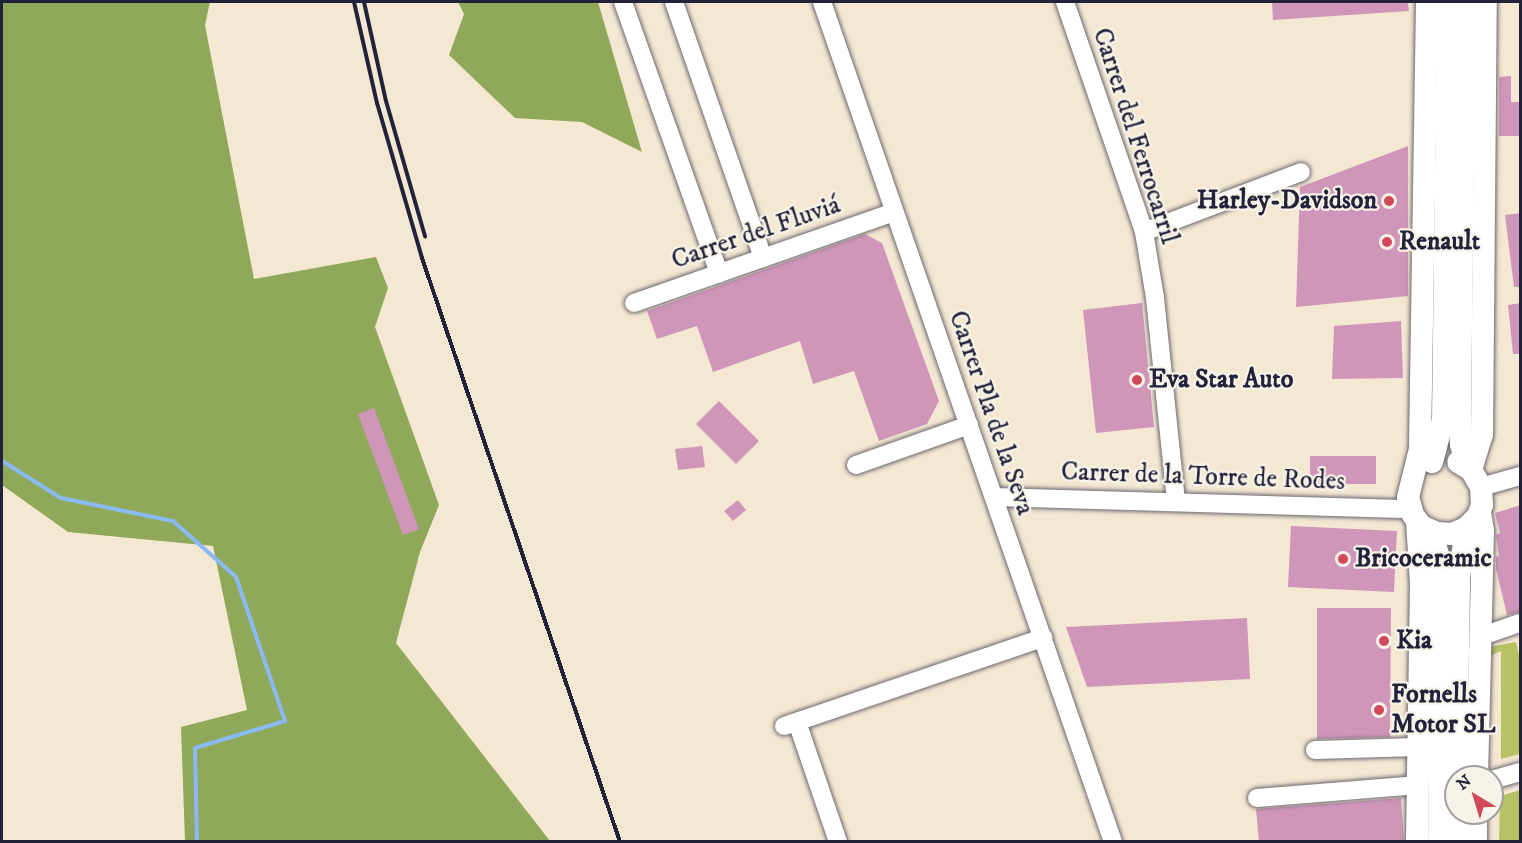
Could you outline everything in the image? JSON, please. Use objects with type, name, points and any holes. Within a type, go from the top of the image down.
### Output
[{"type":"main road","points":[[1418,842],[1421,584],[1416,519],[1410,485],[1420,449],[1427,2]]},
{"type":"main road","points":[[1432,462],[1443,420],[1448,2]]},
{"type":"main road","points":[[1465,2],[1460,418],[1461,444],[1473,474]]},
{"type":"main road","points":[[1456,765],[1459,578],[1473,519],[1473,474],[1482,435],[1486,2]]},
{"type":"main road","points":[[1410,485],[1415,475],[1432,462],[1449,460],[1473,474]]},
{"type":"main road","points":[[1416,519],[1444,534],[1473,519]]},
{"type":"main road","points":[[1416,519],[1435,544],[1441,566],[1439,842]]},
{"type":"main road","points":[[1473,519],[1483,531],[1477,765]]},
{"type":"main road","points":[[1455,825],[1455,842]]},
{"type":"main road","points":[[1476,825],[1476,842]]},
{"type":"street","points":[[623,2],[719,273]]},
{"type":"street","points":[[674,2],[763,258]]},
{"type":"street","name":"Carrer Pla de la Seva","points":[[822,2],[1113,842]]},
{"type":"street","name":"Carrer del Ferrocarril","points":[[1065,2],[1144,232],[1155,298],[1176,502]]},
{"type":"street","points":[[1144,232],[1301,172]]},
{"type":"street","name":"Carrer del Fluviá","points":[[634,303],[894,212]]},
{"type":"street","points":[[856,465],[969,425]]},
{"type":"street","points":[[1473,474],[1521,476]]},
{"type":"street","name":"Carrer de la Torre de Rodes","points":[[994,497],[1176,502],[1416,519]]},
{"type":"street","points":[[1479,637],[1521,623]]},
{"type":"street","points":[[838,842],[790,724],[1043,638]]},
{"type":"street","points":[[1315,750],[1418,747]]},
{"type":"street","points":[[1504,777],[1521,772]]},
{"type":"street","points":[[1257,798],[1418,785]]},
{"type":"green space","points":[[2,2],[210,2],[205,25],[254,279],[376,257],[388,288],[375,327],[439,505],[420,552],[396,643],[550,841],[185,841],[181,727],[247,710],[213,546],[68,532],[2,485]]},
{"type":"green space","points":[[458,2],[598,2],[642,152],[582,122],[515,118],[449,55],[464,14]]},
{"type":"green space","points":[[1516,642],[1520,660],[1520,754],[1501,759],[1501,651],[1488,657],[1489,647]]},
{"type":"green space","points":[[1520,790],[1520,841],[1499,841],[1499,825],[1504,825],[1504,795]]},
{"type":"building","points":[[1272,2],[1408,2],[1409,11],[1273,20]]},
{"type":"building","points":[[1511,76],[1511,102],[1521,102],[1521,136],[1499,136],[1499,77]]},
{"type":"building","points":[[1408,146],[1408,296],[1296,307],[1300,187]]},
{"type":"building","points":[[1521,213],[1521,287],[1514,287],[1505,215]]},
{"type":"building","points":[[865,234],[882,243],[939,401],[927,424],[879,441],[854,371],[813,384],[800,341],[713,372],[697,326],[657,339],[647,311]]},
{"type":"building","points":[[1142,303],[1154,427],[1096,433],[1083,310]]},
{"type":"building","points":[[1521,303],[1521,354],[1513,354],[1508,305]]},
{"type":"building","points":[[1401,321],[1403,378],[1332,379],[1334,326]]},
{"type":"building","points":[[719,401],[759,441],[736,464],[696,424]]},
{"type":"building","points":[[374,408],[419,529],[403,535],[358,414]]},
{"type":"building","points":[[702,446],[705,467],[678,470],[675,449]]},
{"type":"building","points":[[1310,456],[1376,456],[1376,484],[1310,484]]},
{"type":"building","points":[[738,500],[746,510],[733,521],[724,511]]},
{"type":"building","points":[[1521,505],[1521,612],[1507,615],[1496,569],[1496,557],[1499,556],[1496,535],[1500,533],[1495,513]]},
{"type":"building","name":"Bricoceramic","points":[[1291,526],[1397,531],[1394,592],[1288,587]]},
{"type":"building","points":[[1317,608],[1391,608],[1390,737],[1317,739]]},
{"type":"building","points":[[1247,618],[1250,679],[1087,687],[1066,627]]},
{"type":"building","points":[[1401,798],[1404,842],[1259,842],[1256,809]]},
{"type":"waterway","points":[[2,461],[61,498],[173,521],[236,577],[285,721],[195,748],[197,842]]},
{"type":"railway","points":[[354,2],[377,103],[422,258],[620,842]]},
{"type":"railway","points":[[364,2],[386,101],[425,236]]},
{"type":"place","name":"Harley-Davidson","points":[[1389,201]]},
{"type":"place","name":"Renault","points":[[1387,242]]},
{"type":"place","name":"Eva Star Auto","points":[[1137,380]]},
{"type":"place","name":"Bricoceramic","points":[[1343,559]]},
{"type":"place","name":"Kia","points":[[1384,641]]},
{"type":"place","name":"Fornells Motor SL","points":[[1379,710]]}]
